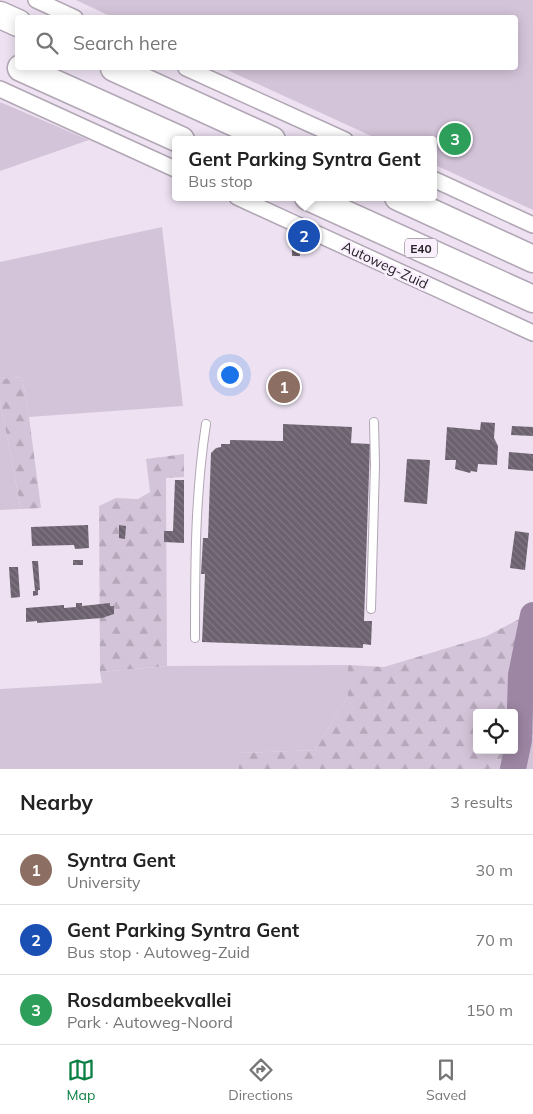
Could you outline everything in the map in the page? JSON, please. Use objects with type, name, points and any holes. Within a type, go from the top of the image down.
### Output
[{"type":"highway","points":[[0,15],[15,22]]},
{"type":"highway","points":[[0,58],[15,65]]},
{"type":"highway","points":[[26,70],[172,136]]},
{"type":"highway","points":[[118,70],[263,136]]},
{"type":"highway","name":"E40","points":[[317,201],[533,299]]},
{"type":"highway","points":[[407,201],[533,259]]},
{"type":"street","points":[[36,0],[68,15]]},
{"type":"street","points":[[190,70],[337,136]]},
{"type":"street","points":[[0,89],[172,168]]},
{"type":"street","points":[[437,181],[533,224]]},
{"type":"street","name":"Autoweg-Zuid","points":[[245,201],[533,333]]},
{"type":"lane","points":[[371,610],[375,465],[374,422]]},
{"type":"lane","points":[[195,638],[195,544],[200,460],[206,424]]},
{"type":"green space","points":[[76,0],[533,0],[533,210],[437,166],[437,136],[371,136],[227,70],[518,70],[518,15],[108,15]]},
{"type":"green space","points":[[0,102],[89,140],[0,171]]},
{"type":"green space","points":[[162,227],[183,406],[29,417],[22,377],[0,379],[0,262]]},
{"type":"green space","points":[[22,377],[41,508],[21,509],[0,401],[0,379]]},
{"type":"green space","points":[[0,401],[21,509],[0,510]]},
{"type":"green space","points":[[184,454],[184,477],[166,478],[167,666],[100,672],[99,506],[116,498],[138,499],[150,492],[146,459]]},
{"type":"green space","points":[[533,606],[533,735],[520,769],[239,769],[238,753],[315,750],[348,696],[348,665],[384,667],[487,636],[521,618]]},
{"type":"green space","points":[[348,665],[348,696],[315,750],[239,753],[239,769],[0,769],[0,689],[102,683],[100,672],[167,666]]},
{"type":"green space","points":[[533,735],[533,769],[520,769]]},
{"type":"building","points":[[292,250],[300,250],[300,256],[292,256]]},
{"type":"building","points":[[481,422],[495,423],[494,438],[498,446],[497,465],[478,464],[477,472],[471,471],[470,473],[455,469],[456,460],[445,460],[447,427],[480,430]]},
{"type":"building","points":[[283,424],[352,427],[351,443],[370,444],[364,621],[372,621],[371,645],[363,644],[363,648],[202,642],[205,574],[201,574],[203,538],[208,538],[211,453],[216,448],[221,447],[221,444],[230,444],[230,440],[283,441]]},
{"type":"building","points":[[512,426],[533,427],[533,436],[511,435]]},
{"type":"building","points":[[509,452],[533,454],[533,471],[508,469]]},
{"type":"building","points":[[407,459],[430,460],[427,504],[404,502]]},
{"type":"building","points":[[175,480],[184,480],[184,543],[164,542],[164,531],[173,531]]},
{"type":"building","points":[[88,525],[89,548],[75,549],[74,545],[32,546],[31,527]]},
{"type":"building","points":[[119,525],[126,526],[125,539],[119,538]]},
{"type":"building","points":[[515,531],[529,533],[525,570],[510,568]]},
{"type":"building","points":[[73,560],[83,560],[83,565],[73,565]]},
{"type":"building","points":[[32,561],[38,561],[40,590],[38,590],[38,595],[33,596],[33,591],[35,591]]},
{"type":"building","points":[[9,567],[18,567],[20,597],[11,598]]},
{"type":"building","points":[[76,603],[82,603],[82,606],[110,603],[110,606],[114,606],[114,614],[102,618],[37,623],[37,621],[26,622],[26,608],[64,605],[64,608],[76,607]]},
{"type":"waterway","points":[[513,769],[519,740],[521,675],[533,615]]},
{"type":"place","name":"Rosdambeekvallei","points":[[455,139]]},
{"type":"place","name":"Gent Parking Syntra Gent","points":[[304,236]]},
{"type":"place","name":"Syntra Gent","points":[[284,387]]}]
